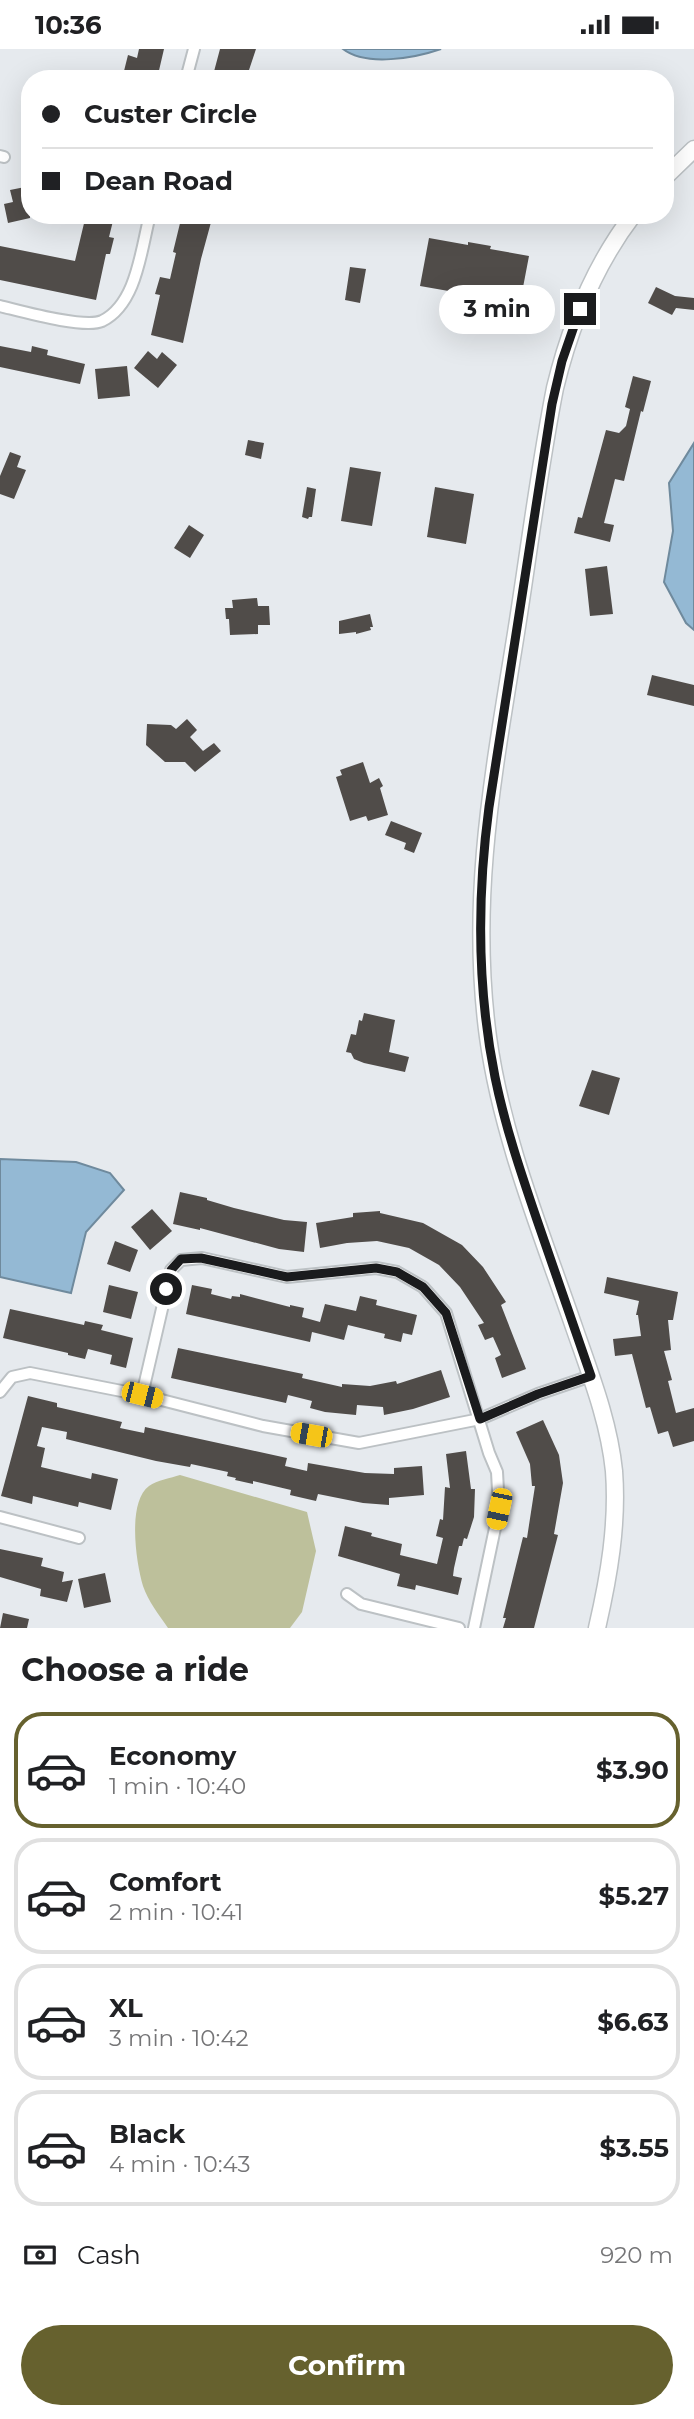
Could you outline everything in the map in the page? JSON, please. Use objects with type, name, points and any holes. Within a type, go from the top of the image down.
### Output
[{"type":"main road","points":[[674,168],[694,149]]},
{"type":"main road","points":[[597,1628],[611,1559],[615,1506],[610,1446],[591,1376],[520,1169],[497,1086],[484,998],[480,905],[489,807],[555,388],[568,342],[589,289],[627,224]]},
{"type":"street","points":[[188,70],[194,49]]},
{"type":"street","points":[[0,306],[79,323],[100,322],[121,305],[133,280],[148,224]]},
{"type":"street","points":[[142,1395],[171,1270],[181,1259],[201,1258],[287,1277],[376,1268],[397,1272],[423,1287],[446,1313],[497,1472],[499,1509],[474,1628]]},
{"type":"street","points":[[0,1392],[12,1377],[30,1373],[142,1395],[262,1426],[359,1443],[480,1419],[538,1394],[591,1376]]},
{"type":"street","points":[[0,1517],[79,1538]]},
{"type":"street","points":[[348,1594],[361,1604],[458,1628]]},
{"type":"green space","points":[[180,1475],[307,1512],[316,1551],[302,1612],[290,1628],[168,1628],[143,1586],[136,1548],[136,1519],[142,1494],[149,1486]]},
{"type":"water","points":[[343,49],[441,49],[405,58],[377,59],[353,55]]},
{"type":"water","points":[[694,443],[694,630],[686,623],[664,582],[673,531],[669,483]]},
{"type":"water","points":[[0,1159],[76,1162],[110,1173],[124,1190],[86,1232],[71,1293],[0,1277]]},
{"type":"building","points":[[139,49],[164,49],[159,70],[124,70],[128,55],[137,58]]},
{"type":"building","points":[[220,49],[256,49],[249,70],[214,70]]},
{"type":"building","points":[[21,188],[21,220],[8,223],[4,204],[13,202],[10,190]]},
{"type":"building","points":[[84,224],[112,224],[109,237],[114,238],[110,254],[106,254],[96,300],[0,280],[0,246],[75,261]]},
{"type":"building","points":[[180,224],[211,224],[183,343],[151,335],[160,295],[155,294],[160,277],[170,279],[176,253],[173,252]]},
{"type":"building","points":[[429,238],[491,246],[490,249],[529,256],[520,303],[482,296],[481,300],[460,296],[460,293],[420,286]]},
{"type":"building","points":[[350,267],[366,269],[360,303],[345,300]]},
{"type":"building","points":[[656,287],[675,296],[694,298],[694,310],[676,308],[672,315],[648,303]]},
{"type":"building","points":[[0,346],[31,352],[32,346],[48,350],[47,355],[85,364],[80,384],[0,367]]},
{"type":"building","points":[[148,351],[157,359],[162,352],[177,365],[158,388],[134,368]]},
{"type":"building","points":[[127,366],[130,396],[98,399],[95,369]]},
{"type":"building","points":[[633,376],[651,381],[624,481],[615,479],[604,523],[614,525],[610,542],[574,533],[578,517],[582,518],[606,430],[619,433],[626,426],[630,409],[625,407]]},
{"type":"building","points":[[248,440],[264,443],[261,459],[245,455]]},
{"type":"building","points":[[10,452],[21,456],[17,467],[26,470],[14,499],[0,494],[0,476]]},
{"type":"building","points":[[350,467],[381,472],[372,526],[341,521]]},
{"type":"building","points":[[307,487],[316,489],[312,517],[308,519],[302,517]]},
{"type":"building","points":[[435,487],[474,494],[466,544],[427,537]]},
{"type":"building","points":[[189,525],[204,535],[190,558],[174,548]]},
{"type":"building","points":[[607,566],[613,614],[590,616],[585,569]]},
{"type":"building","points":[[257,598],[258,606],[269,606],[270,625],[258,625],[258,634],[230,635],[225,608],[233,608],[232,600]]},
{"type":"building","points":[[370,614],[373,627],[370,627],[371,630],[356,634],[339,634],[339,621]]},
{"type":"building","points":[[652,675],[694,685],[694,706],[647,695]]},
{"type":"building","points":[[187,719],[197,730],[190,737],[203,751],[214,743],[221,751],[195,772],[185,762],[165,762],[146,745],[147,724],[171,725],[176,729]]},
{"type":"building","points":[[363,762],[370,783],[379,778],[383,786],[380,788],[388,815],[368,821],[366,816],[350,821],[336,777],[342,775],[340,770]]},
{"type":"building","points":[[391,821],[422,833],[414,853],[404,849],[406,843],[385,835]]},
{"type":"building","points":[[364,1013],[395,1020],[389,1052],[409,1057],[405,1072],[364,1063],[346,1052],[351,1034],[356,1035],[359,1020],[362,1021]]},
{"type":"building","points":[[592,1070],[620,1078],[609,1115],[579,1106]]},
{"type":"building","points":[[180,1192],[284,1220],[307,1222],[304,1252],[279,1249],[200,1228],[173,1224]]},
{"type":"building","points":[[152,1209],[172,1231],[150,1250],[131,1227]]},
{"type":"building","points":[[380,1211],[423,1223],[462,1245],[483,1267],[506,1302],[501,1305],[526,1369],[502,1378],[495,1358],[501,1355],[493,1337],[485,1340],[478,1325],[484,1323],[460,1287],[439,1265],[409,1248],[377,1241],[320,1248],[316,1223],[353,1217],[353,1213]]},
{"type":"building","points":[[115,1241],[138,1250],[130,1272],[107,1264]]},
{"type":"building","points":[[607,1277],[678,1292],[673,1320],[668,1320],[671,1350],[664,1351],[672,1380],[668,1381],[676,1413],[694,1408],[694,1441],[673,1447],[668,1431],[658,1434],[650,1407],[646,1408],[632,1354],[615,1356],[613,1339],[641,1336],[636,1315],[639,1301],[604,1293]]},
{"type":"building","points":[[109,1285],[138,1292],[131,1319],[103,1312]]},
{"type":"building","points":[[192,1285],[212,1289],[211,1294],[231,1299],[232,1296],[240,1297],[240,1294],[304,1308],[302,1317],[320,1322],[325,1304],[356,1311],[360,1296],[377,1300],[376,1305],[417,1315],[412,1335],[403,1333],[401,1342],[384,1338],[385,1334],[348,1325],[344,1340],[312,1332],[310,1342],[186,1314]]},
{"type":"building","points":[[10,1309],[84,1325],[85,1321],[103,1325],[101,1330],[133,1338],[126,1368],[110,1364],[112,1355],[88,1349],[85,1359],[3,1338]]},
{"type":"building","points":[[178,1348],[303,1374],[302,1378],[342,1387],[342,1384],[370,1386],[396,1381],[397,1384],[441,1370],[450,1397],[384,1415],[383,1407],[357,1405],[356,1415],[325,1412],[310,1408],[312,1401],[288,1395],[286,1403],[171,1378]]},
{"type":"building","points":[[28,1396],[57,1403],[57,1407],[122,1422],[120,1428],[144,1433],[145,1427],[287,1458],[285,1466],[307,1471],[308,1463],[365,1473],[394,1474],[394,1468],[422,1466],[424,1495],[389,1498],[389,1505],[318,1494],[316,1501],[290,1495],[291,1490],[253,1481],[253,1484],[235,1480],[236,1478],[227,1476],[228,1472],[191,1464],[190,1467],[156,1461],[66,1439],[67,1432],[42,1427],[37,1446],[45,1448],[41,1467],[91,1479],[92,1473],[118,1479],[111,1510],[79,1502],[78,1507],[33,1496],[32,1504],[1,1496]]},
{"type":"building","points":[[543,1420],[559,1455],[563,1483],[554,1534],[558,1535],[534,1628],[503,1628],[506,1618],[503,1618],[523,1537],[527,1538],[535,1486],[532,1486],[530,1464],[516,1432]]},
{"type":"building","points":[[466,1451],[471,1489],[475,1489],[474,1517],[467,1539],[464,1538],[462,1546],[459,1546],[454,1568],[453,1576],[462,1578],[458,1595],[416,1585],[415,1590],[397,1586],[400,1574],[338,1556],[345,1526],[402,1544],[400,1555],[437,1564],[443,1538],[436,1536],[440,1519],[443,1520],[445,1487],[450,1488],[446,1454]]},
{"type":"building","points":[[0,1549],[43,1558],[41,1566],[64,1572],[62,1582],[73,1580],[67,1602],[40,1596],[41,1589],[0,1577]]},
{"type":"building","points":[[105,1573],[111,1602],[84,1608],[78,1579]]},
{"type":"building","points":[[3,1613],[29,1619],[27,1628],[0,1628]]},
{"type":"route","points":[[166,1289],[171,1270],[181,1259],[201,1258],[287,1277],[376,1268],[397,1272],[423,1287],[446,1313],[480,1419],[538,1394],[591,1376],[503,1112],[486,1022],[480,933],[482,871],[489,807],[552,404],[562,361],[580,309]]}]
